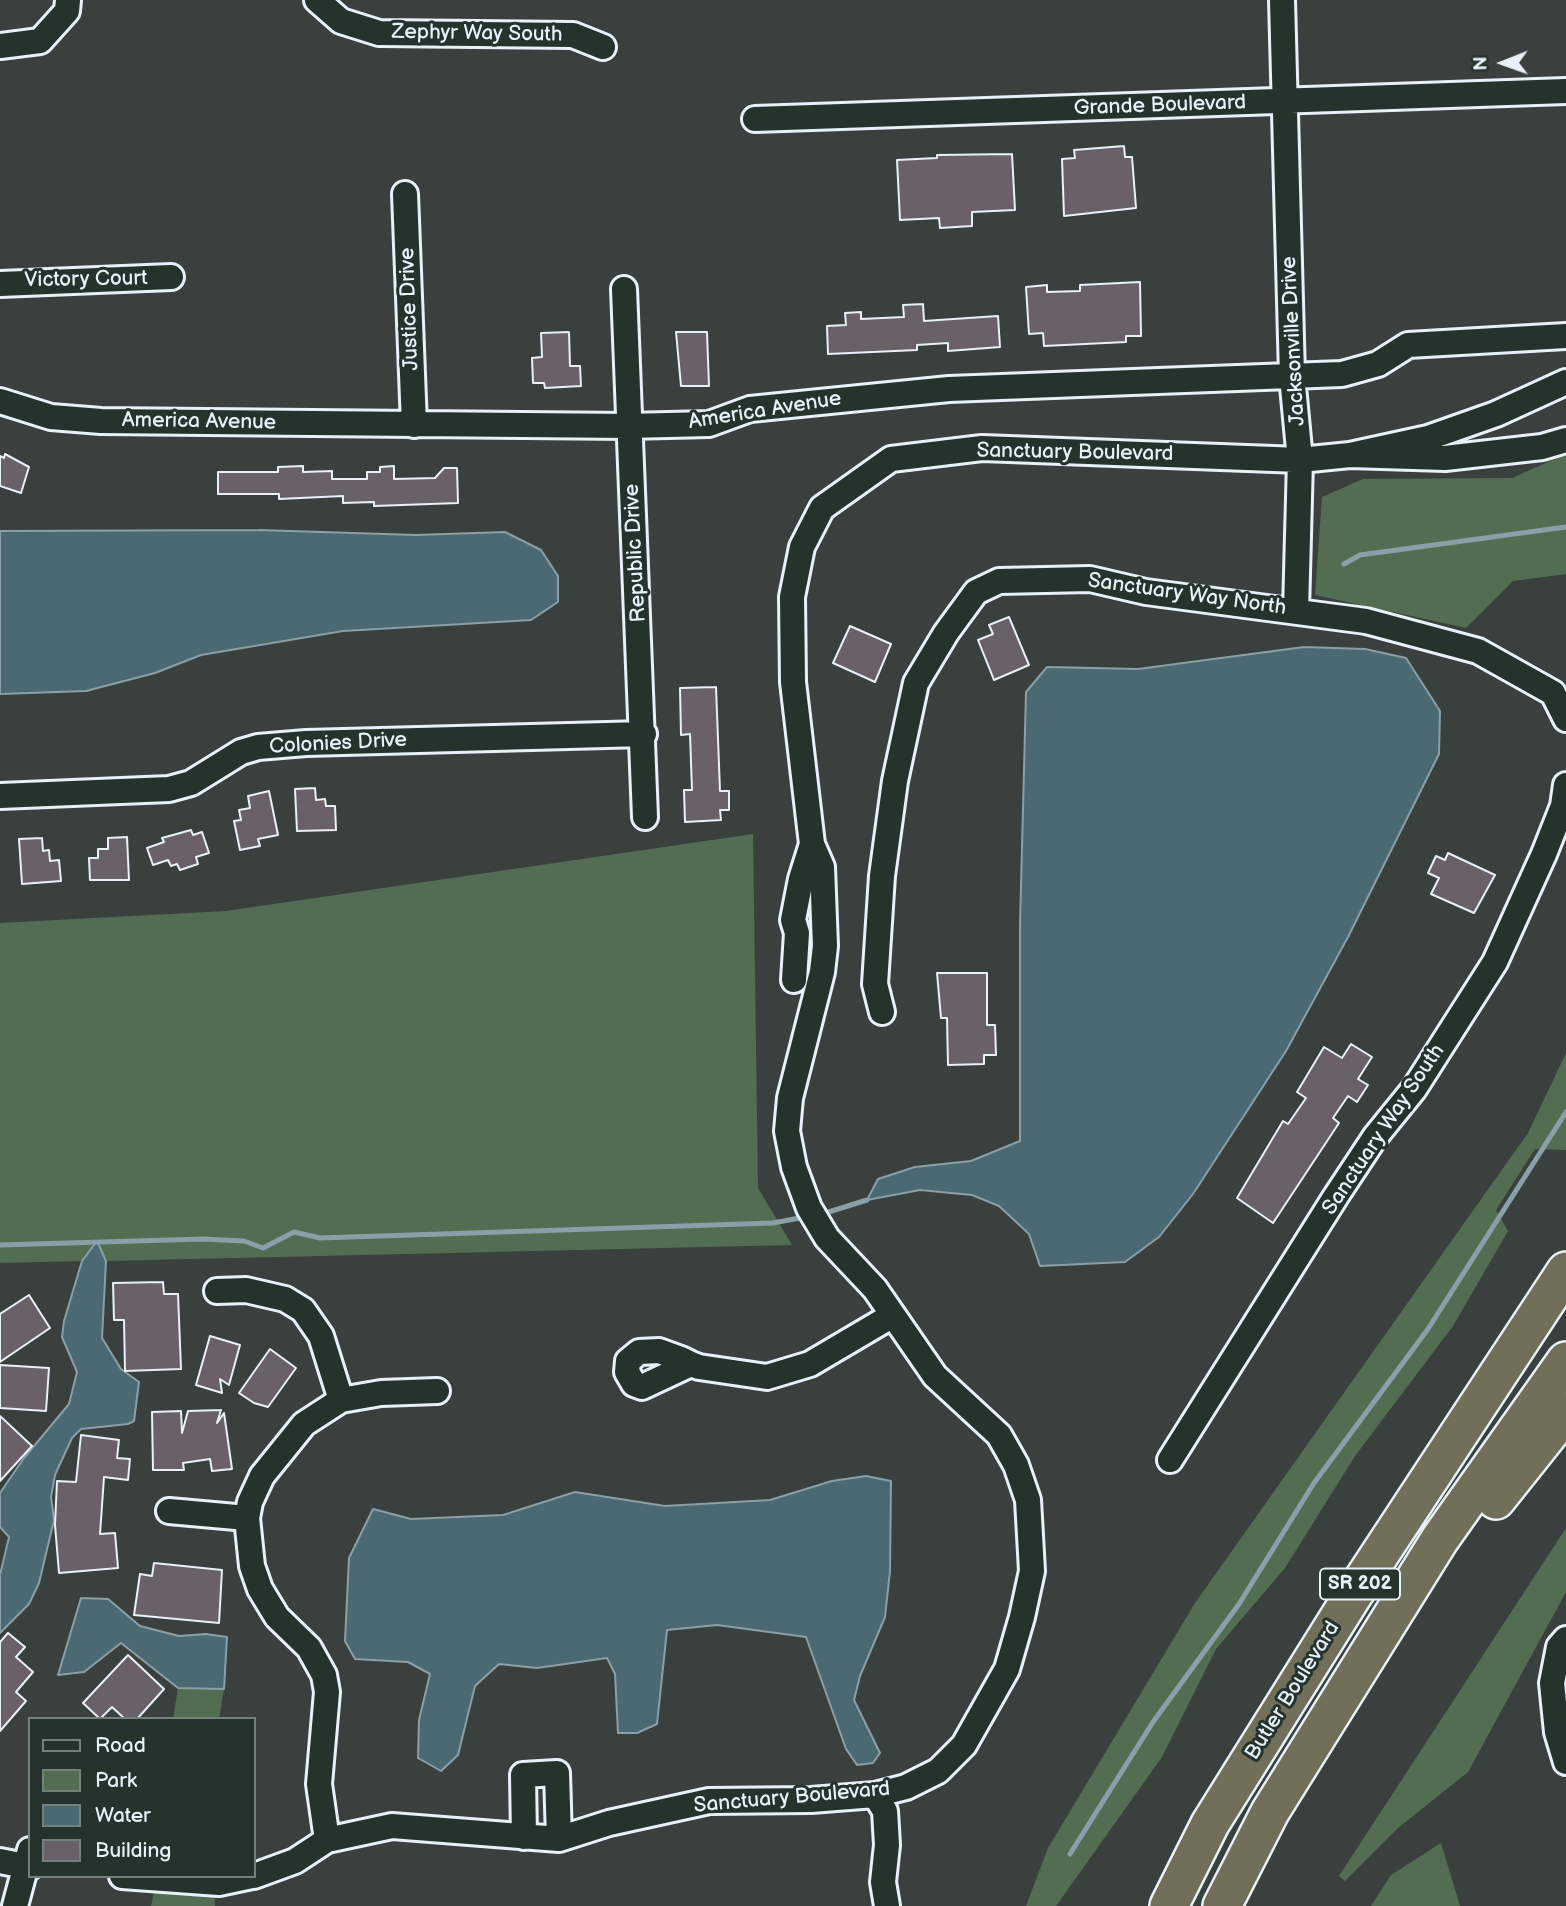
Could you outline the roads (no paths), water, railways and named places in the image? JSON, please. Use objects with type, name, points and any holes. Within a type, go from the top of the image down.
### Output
[{"type":"highway","name":"Butler Boulevard","points":[[1169,1906],[1210,1824],[1331,1629],[1566,1271]]},
{"type":"highway","name":"Butler Boulevard","points":[[1222,1906],[1270,1812],[1440,1539],[1566,1361]]},
{"type":"highway","points":[[1319,1732],[1566,1412]]},
{"type":"street","points":[[0,46],[40,41],[66,11],[68,0]]},
{"type":"street","name":"Zephyr Way South","points":[[317,0],[341,21],[379,33],[573,35],[603,47]]},
{"type":"street","name":"Jacksonville Drive","points":[[1282,0],[1292,376],[1300,460],[1296,611]]},
{"type":"street","name":"Grande Boulevard","points":[[755,119],[1566,91]]},
{"type":"street","name":"Justice Drive","points":[[405,194],[414,425]]},
{"type":"street","name":"Victory Court","points":[[0,284],[172,277]]},
{"type":"street","name":"Republic Drive","points":[[624,289],[628,426],[634,489],[644,734],[645,817]]},
{"type":"street","name":"America Avenue","points":[[0,401],[51,417],[101,421],[414,425],[709,424],[750,409],[949,388],[1292,376],[1354,371],[1378,364],[1408,345],[1566,336]]},
{"type":"street","name":"Sanctuary Boulevard","points":[[1350,456],[1428,438],[1496,414],[1566,382]]},
{"type":"street","name":"Sanctuary Boulevard","points":[[256,1875],[295,1861],[327,1840],[392,1826],[559,1839],[609,1823],[709,1801],[811,1800],[875,1795],[906,1787],[938,1772],[964,1745],[1007,1669],[1032,1571],[1028,1500],[1016,1465],[999,1435],[935,1376],[875,1289],[827,1238],[809,1208],[794,1167],[787,1131],[790,1098],[822,972],[825,946],[822,867],[812,844],[793,682],[792,597],[802,547],[822,508],[891,459],[982,448],[1300,460],[1350,456],[1445,458],[1542,447],[1566,440]]},
{"type":"street","name":"Sanctuary Way North","points":[[882,1012],[875,984],[882,876],[895,782],[913,695],[916,683],[946,633],[976,592],[999,581],[1090,579],[1146,592],[1296,611]]},
{"type":"street","points":[[1296,611],[1366,621],[1478,651],[1553,693],[1566,719]]},
{"type":"street","name":"Colonies Drive","points":[[0,796],[169,789],[191,783],[241,752],[258,747],[644,734]]},
{"type":"street","name":"Sanctuary Way South","points":[[1170,1460],[1343,1186],[1375,1137],[1414,1089],[1495,962],[1549,842],[1563,806],[1566,785]]},
{"type":"street","name":"Sanctuary Boulevard","points":[[810,1014],[793,980],[797,933],[793,919],[800,879],[812,844]]},
{"type":"street","points":[[217,1291],[246,1290],[285,1299],[303,1310],[321,1336],[341,1400]]},
{"type":"street","points":[[691,1364],[767,1377],[810,1364],[893,1315]]},
{"type":"street","points":[[327,1840],[319,1784],[327,1692],[324,1675],[309,1648],[277,1617],[260,1588],[252,1566],[247,1518],[250,1502],[262,1476],[304,1424],[341,1400],[381,1394],[437,1391]]},
{"type":"street","points":[[169,1511],[247,1518]]},
{"type":"street","points":[[1566,1639],[1559,1647],[1552,1683],[1557,1732],[1566,1762]]},
{"type":"street","points":[[524,1837],[523,1775],[557,1773],[559,1839]]},
{"type":"street","points":[[875,1795],[885,1811],[887,1845],[883,1882],[887,1906]]},
{"type":"street","points":[[0,1861],[28,1861]]},
{"type":"street","points":[[15,1906],[28,1864]]},
{"type":"street","name":"Sanctuary Boulevard","points":[[142,1878],[219,1883],[243,1878]]},
{"type":"water","points":[[259,530],[416,535],[505,532],[541,550],[558,576],[558,602],[531,620],[343,631],[201,655],[155,673],[86,691],[0,694],[0,531]]},
{"type":"water","points":[[1304,647],[1365,649],[1406,658],[1440,711],[1439,754],[1348,937],[1286,1051],[1193,1194],[1159,1237],[1125,1262],[1040,1266],[1029,1234],[999,1206],[972,1195],[920,1190],[867,1200],[878,1179],[915,1167],[971,1161],[1020,1141],[1020,925],[1026,692],[1047,667],[1138,669]]},
{"type":"water","points":[[97,1241],[106,1261],[102,1338],[121,1369],[139,1382],[134,1421],[81,1429],[72,1438],[55,1475],[51,1497],[54,1520],[39,1583],[29,1604],[0,1633],[0,1575],[9,1537],[0,1527],[0,1493],[24,1458],[69,1404],[77,1372],[62,1337],[64,1321],[82,1261]]},
{"type":"water","points":[[866,1476],[891,1481],[890,1571],[885,1617],[860,1676],[854,1700],[880,1753],[873,1763],[857,1765],[846,1749],[806,1637],[717,1625],[667,1630],[657,1724],[637,1733],[618,1733],[615,1674],[607,1658],[537,1668],[499,1664],[475,1686],[458,1755],[441,1771],[418,1758],[419,1720],[430,1674],[408,1662],[355,1659],[345,1641],[349,1558],[373,1509],[411,1519],[503,1515],[575,1492],[665,1506],[770,1500],[832,1481]]},
{"type":"water","points":[[81,1598],[108,1599],[140,1626],[179,1636],[206,1634],[227,1637],[224,1689],[178,1688],[121,1643],[84,1672],[58,1675]]},
{"type":"waterway","points":[[1344,564],[1360,555],[1566,527]]},
{"type":"waterway","points":[[1070,1854],[1153,1722],[1239,1604],[1314,1483],[1428,1329],[1566,1112]]},
{"type":"waterway","points":[[822,1214],[867,1200]]},
{"type":"waterway","points":[[0,1245],[203,1239],[244,1241],[263,1248],[294,1232],[320,1238],[773,1223],[805,1217]]}]
